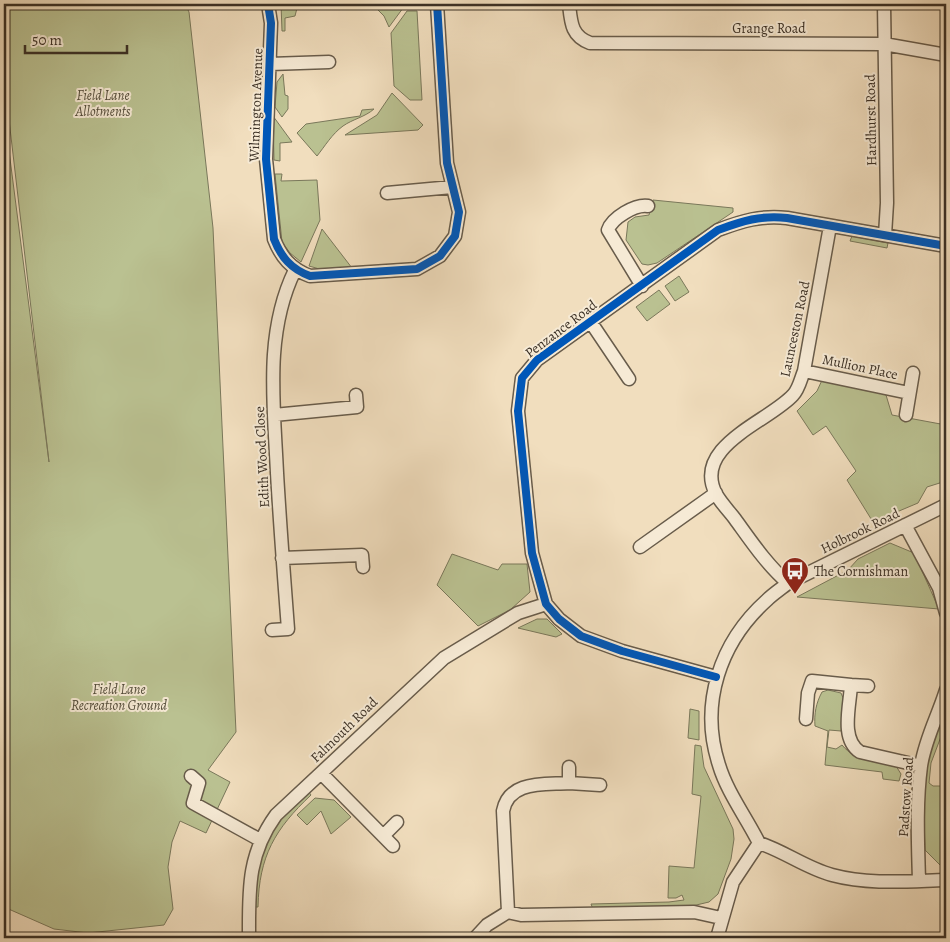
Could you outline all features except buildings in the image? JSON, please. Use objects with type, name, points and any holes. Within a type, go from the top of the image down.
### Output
[{"type":"street","name":"Wilmington Avenue","points":[[268,4],[271,24],[267,88],[266,159],[274,239],[278,251],[295,270]]},
{"type":"street","points":[[295,270],[310,276],[325,276],[417,269],[430,264],[448,247],[455,236],[459,222],[458,201],[452,187],[446,148],[437,4]]},
{"type":"street","name":"Grange Road","points":[[569,4],[572,27],[576,35],[590,43],[884,44],[946,55]]},
{"type":"street","name":"Hardhurst Road","points":[[884,4],[887,212],[885,235]]},
{"type":"street","points":[[270,64],[329,62]]},
{"type":"street","points":[[387,193],[452,187]]},
{"type":"street","points":[[642,286],[608,230],[610,224],[635,207],[648,206]]},
{"type":"street","name":"Penzance Road","points":[[716,677],[622,651],[581,636],[559,619],[546,604],[532,553],[518,412],[518,393],[522,378],[537,360],[718,230],[747,219],[767,216],[946,246]]},
{"type":"street","name":"Launceston Road","points":[[716,493],[712,477],[718,454],[751,425],[785,403],[795,393],[804,371],[830,226]]},
{"type":"street","name":"Edith Wood Close","points":[[272,630],[288,629],[282,558],[273,369],[275,336],[283,300],[295,270]]},
{"type":"street","points":[[590,321],[629,379]]},
{"type":"street","name":"Mullion Place","points":[[804,371],[910,392]]},
{"type":"street","name":"Mullion Place","points":[[906,415],[914,373]]},
{"type":"street","points":[[274,415],[357,407],[356,396]]},
{"type":"street","points":[[640,547],[716,493],[765,559],[788,583]]},
{"type":"street","name":"Holbrook Road","points":[[758,843],[719,766],[711,734],[712,698],[716,677],[730,644],[747,621],[768,599],[788,583],[946,505]]},
{"type":"street","points":[[904,525],[938,588],[946,614]]},
{"type":"street","points":[[282,558],[362,555],[363,568]]},
{"type":"street","name":"Falmouth Road","points":[[249,938],[248,887],[260,840],[283,808],[444,658],[518,613],[546,604]]},
{"type":"street","points":[[806,719],[808,693],[812,681],[868,686]]},
{"type":"street","points":[[851,685],[848,738],[855,748],[860,752],[921,766]]},
{"type":"street","name":"Padstow Road","points":[[919,881],[918,821],[921,766],[927,740],[946,690]]},
{"type":"street","points":[[569,767],[569,783]]},
{"type":"street","points":[[321,773],[393,846]]},
{"type":"street","points":[[192,776],[199,783],[193,803],[260,840]]},
{"type":"street","points":[[508,912],[503,811],[507,798],[516,789],[526,786],[569,783],[600,785]]},
{"type":"street","points":[[383,836],[397,822]]},
{"type":"street","points":[[717,938],[721,918],[733,882],[758,843],[832,875],[873,881],[946,880]]},
{"type":"street","points":[[476,938],[487,925],[508,912],[521,915],[615,915],[694,912],[721,918]]},
{"type":"green space","points":[[4,4],[185,4],[189,12],[213,228],[236,732],[208,770],[230,782],[206,833],[180,821],[172,842],[168,867],[173,909],[164,925],[88,933],[54,929],[4,907],[4,112],[49,462],[4,77]]},
{"type":"green space","points":[[281,4],[361,4],[368,7],[297,8],[295,16],[285,18],[285,31],[282,31]]},
{"type":"green space","points":[[372,4],[406,4],[389,27],[384,16]]},
{"type":"green space","points":[[407,11],[417,11],[422,100],[410,100],[394,86],[391,33]]},
{"type":"green space","points":[[283,74],[285,95],[288,96],[288,109],[282,117],[275,107],[277,82]]},
{"type":"green space","points":[[392,93],[423,125],[418,130],[345,135],[377,115]]},
{"type":"green space","points":[[374,109],[339,129],[317,156],[297,133],[306,124],[360,116],[362,110]]},
{"type":"green space","points":[[273,116],[292,142],[280,143],[280,161],[274,160]]},
{"type":"green space","points":[[275,174],[282,174],[281,181],[317,180],[320,220],[301,262],[290,253],[282,242]]},
{"type":"green space","points":[[653,200],[733,208],[733,212],[657,263],[648,265],[642,264],[626,240],[628,222],[635,217],[649,215]]},
{"type":"green space","points":[[322,229],[352,268],[323,270],[309,266]]},
{"type":"green space","points":[[852,236],[888,243],[887,248],[850,241]]},
{"type":"green space","points":[[679,276],[689,292],[675,301],[665,286]]},
{"type":"green space","points":[[659,290],[670,304],[647,321],[636,307]]},
{"type":"green space","points":[[823,378],[877,390],[886,395],[892,415],[946,425],[946,481],[927,487],[918,503],[873,522],[847,480],[856,471],[826,426],[813,435],[797,411],[817,391]]},
{"type":"green space","points":[[890,543],[914,553],[939,609],[797,597],[848,570],[858,559]]},
{"type":"green space","points":[[452,554],[498,570],[502,564],[527,564],[530,592],[510,610],[478,626],[437,585]]},
{"type":"green space","points":[[537,619],[547,619],[562,634],[556,637],[518,628]]},
{"type":"green space","points":[[828,690],[841,693],[845,712],[841,731],[829,730],[827,747],[836,749],[842,745],[847,751],[860,758],[896,766],[901,774],[899,781],[883,779],[882,772],[825,765],[828,731],[815,726],[815,717],[820,696],[822,692]]},
{"type":"green space","points":[[690,709],[699,711],[699,740],[688,738]]},
{"type":"green space","points":[[940,723],[945,726],[931,763],[929,783],[933,786],[946,786],[946,868],[943,868],[925,850],[923,789],[928,753]]},
{"type":"green space","points":[[695,745],[701,746],[704,767],[733,829],[734,839],[731,859],[718,894],[709,902],[692,906],[593,909],[591,904],[684,900],[682,895],[676,898],[668,898],[669,866],[694,868],[701,796],[692,794]]},
{"type":"green space","points":[[308,791],[311,795],[298,807],[271,845],[262,873],[258,907],[253,907],[260,853],[280,818]]},
{"type":"green space","points":[[315,798],[334,800],[351,817],[331,834],[321,811],[307,825],[297,815]]},
{"type":"cycle path","points":[[268,4],[271,23],[266,159],[274,239],[288,262],[297,270],[310,276],[417,269],[440,256],[455,236],[459,212],[447,163],[437,4]]},
{"type":"cycle path","points":[[716,677],[622,651],[581,636],[559,619],[546,604],[532,553],[518,411],[522,378],[537,360],[718,230],[735,224],[760,218],[778,217],[946,246]]},
{"type":"place","name":"The Cornishman","points":[[795,595]]},
{"type":"park label","name":"Field Lane Allotments","points":[[103,104]]},
{"type":"park label","name":"Field Lane Recreation Ground","points":[[119,698]]}]
